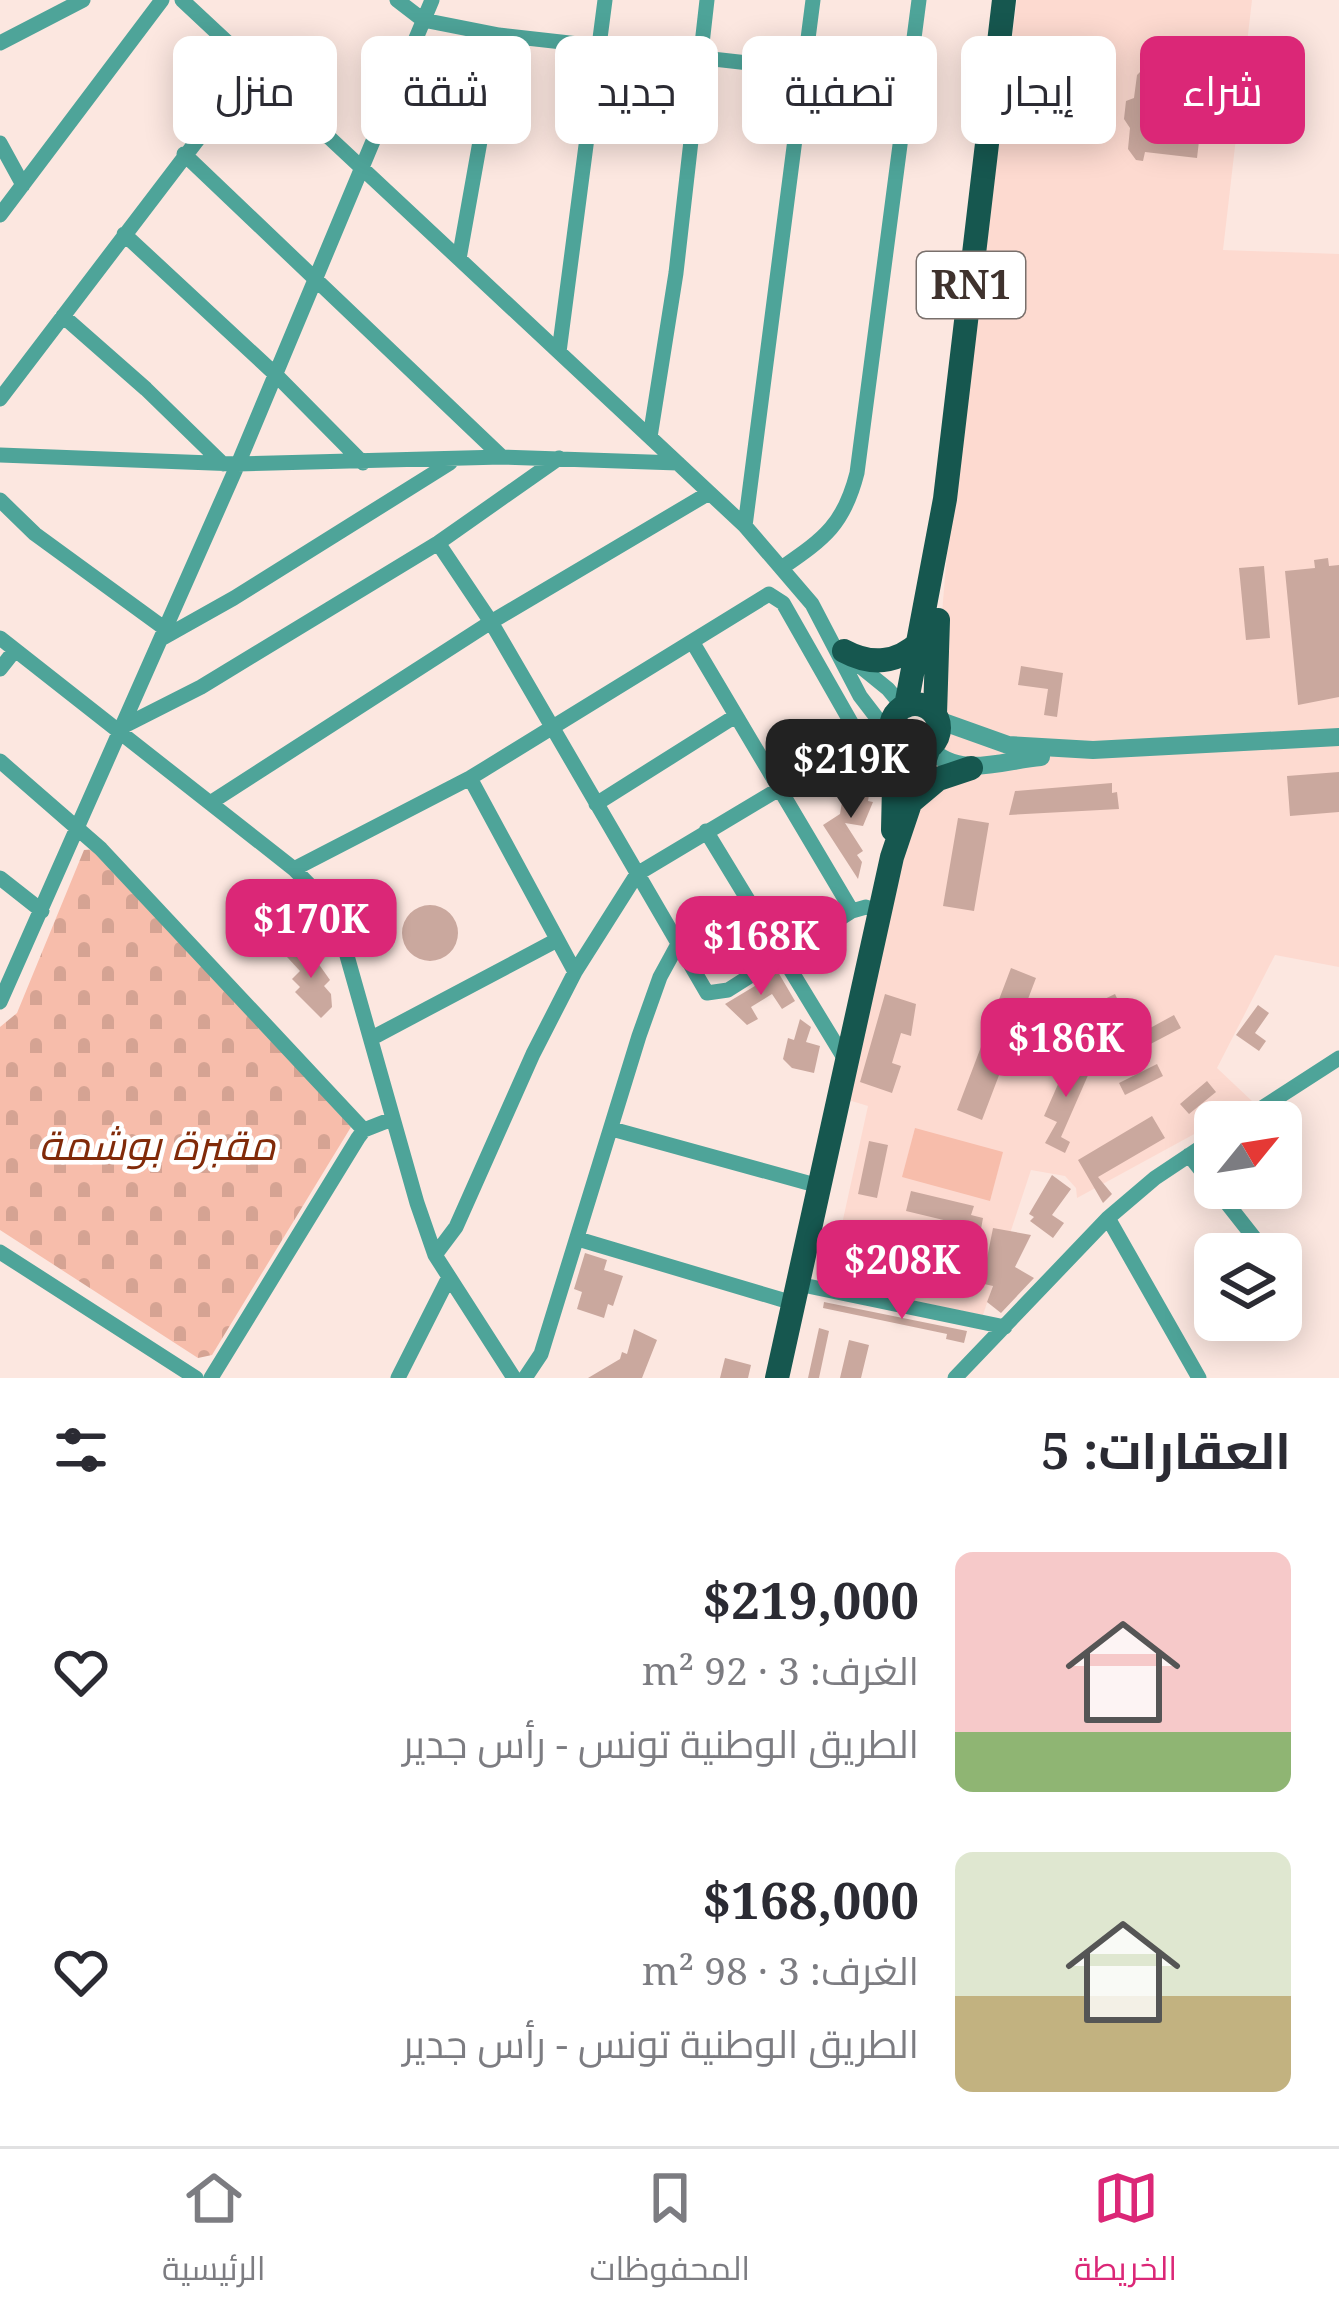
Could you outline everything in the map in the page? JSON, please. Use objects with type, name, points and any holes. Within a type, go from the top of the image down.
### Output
[{"type":"main road","name":"RN1","points":[[892,856],[891,724],[904,706],[935,569],[1004,0]]},
{"type":"main road","name":"RN1","points":[[777,1378],[892,856],[928,749],[939,732],[935,569]]},
{"type":"main road","points":[[844,651],[857,658],[884,661],[898,658],[920,642]]},
{"type":"main road","points":[[904,706],[922,705],[936,717]]},
{"type":"main road","points":[[894,741],[906,752],[928,749]]},
{"type":"main road","points":[[911,802],[938,778],[971,767]]},
{"type":"street","points":[[0,43],[83,0]]},
{"type":"street","points":[[0,215],[162,0]]},
{"type":"street","points":[[182,0],[220,36]]},
{"type":"street","points":[[397,0],[423,20],[555,42]]},
{"type":"street","points":[[0,1002],[123,729],[230,464],[362,172],[432,0]]},
{"type":"street","points":[[600,36],[605,0]]},
{"type":"street","points":[[703,36],[707,0]]},
{"type":"street","points":[[808,36],[813,0]]},
{"type":"street","points":[[914,36],[919,0]]},
{"type":"street","points":[[459,259],[499,35]]},
{"type":"street","points":[[0,143],[22,185]]},
{"type":"street","points":[[0,399],[192,144]]},
{"type":"street","points":[[333,144],[745,526],[783,567],[844,651],[904,706]]},
{"type":"street","points":[[559,352],[586,144]]},
{"type":"street","points":[[650,437],[690,144]]},
{"type":"street","points":[[745,526],[793,144]]},
{"type":"street","points":[[783,567],[834,529],[851,496],[900,144]]},
{"type":"street","points":[[184,154],[502,457]]},
{"type":"street","points":[[124,234],[363,463]]},
{"type":"street","points":[[63,316],[230,464]]},
{"type":"street","points":[[0,455],[230,464],[502,457],[678,463]]},
{"type":"street","points":[[123,729],[438,543],[560,458]]},
{"type":"street","points":[[162,633],[307,554],[452,461]]},
{"type":"street","points":[[210,803],[491,622],[709,493]]},
{"type":"street","points":[[0,500],[35,534],[162,633]]},
{"type":"street","points":[[438,543],[491,622],[711,995],[728,990],[852,911],[866,907],[880,911]]},
{"type":"street","points":[[293,869],[470,778],[764,596],[776,596],[784,603],[861,740]]},
{"type":"street","points":[[823,624],[860,696],[894,741]]},
{"type":"street","points":[[0,638],[123,729],[293,869],[330,906],[435,1255],[514,1378]]},
{"type":"street","points":[[693,643],[852,911]]},
{"type":"street","points":[[0,669],[15,650]]},
{"type":"street","points":[[596,804],[734,717]]},
{"type":"street","points":[[936,717],[1008,745],[1094,750]]},
{"type":"street","points":[[435,1255],[456,1227],[575,972],[637,874],[861,740],[878,736],[894,741]]},
{"type":"street","points":[[928,749],[944,760],[971,767],[1094,750],[1339,736]]},
{"type":"street","points":[[0,761],[79,830],[364,1130]]},
{"type":"street","points":[[470,778],[575,972]]},
{"type":"street","points":[[706,831],[848,1063]]},
{"type":"street","points":[[0,878],[43,911]]},
{"type":"street","points":[[372,1038],[557,940]]},
{"type":"street","points":[[525,1378],[542,1354],[646,1016],[678,944]]},
{"type":"street","points":[[1272,1101],[1339,1058]]},
{"type":"street","points":[[211,1378],[364,1130],[392,1119]]},
{"type":"street","points":[[612,1129],[819,1186]]},
{"type":"street","points":[[955,1378],[1108,1218],[1194,1152]]},
{"type":"street","points":[[1189,1155],[1250,1233]]},
{"type":"street","points":[[1108,1218],[1199,1378]]},
{"type":"street","points":[[578,1239],[796,1293],[1005,1328]]},
{"type":"street","points":[[0,1252],[196,1378]]},
{"type":"street","points":[[398,1378],[448,1279]]},
{"type":"shaded area","points":[[1017,0],[1252,0],[1248,36],[1140,36],[1140,144],[1235,144],[1223,250],[1339,254],[1339,967],[1275,955],[1217,1068],[1252,1101],[1194,1101],[1194,1134],[1077,1198],[1076,1188],[1065,1176],[1031,1170],[983,1315],[829,1283],[868,1106],[845,1099],[920,786],[942,747],[948,721],[938,663],[953,478],[998,144],[1116,144],[1116,36],[1012,36]]},
{"type":"green space","name":"مقبرة بوشمة","points":[[98,849],[351,1127],[212,1355],[198,1358],[0,1230],[0,1027],[17,1013],[84,850]]},
{"type":"green space","points":[[915,1128],[1003,1152],[990,1201],[902,1177]]},
{"type":"building","points":[[1140,72],[1140,144],[1199,144],[1197,158],[1145,152],[1143,161],[1128,149],[1126,101],[1134,98]]},
{"type":"building","points":[[1328,558],[1329,566],[1339,565],[1339,697],[1298,705],[1285,571],[1315,568],[1314,560]]},
{"type":"building","points":[[1264,566],[1270,638],[1246,640],[1239,568]]},
{"type":"building","points":[[1021,666],[1063,673],[1057,717],[1044,715],[1048,689],[1018,685]]},
{"type":"building","points":[[1339,772],[1339,812],[1290,816],[1287,776]]},
{"type":"building","points":[[846,778],[871,783],[868,801],[873,802],[863,826],[845,823],[863,851],[857,855],[862,862],[858,879],[823,825],[840,814]]},
{"type":"building","points":[[1112,783],[1119,809],[1009,815],[1015,791]]},
{"type":"building","points":[[958,818],[989,823],[974,911],[943,906]]},
{"type":"building","points":[[430,905],[450,913],[458,933],[450,953],[430,961],[410,953],[402,933],[410,913]]},
{"type":"building","points":[[303,942],[330,980],[324,986],[331,994],[332,1007],[321,1018],[295,992],[300,987],[292,979],[300,971],[287,957]]},
{"type":"building","points":[[1011,968],[1036,978],[982,1120],[957,1110]]},
{"type":"building","points":[[778,972],[795,1001],[782,1009],[772,994],[751,1007],[758,1019],[747,1025],[725,1004]]},
{"type":"building","points":[[885,994],[916,1004],[911,1036],[901,1033],[892,1063],[901,1066],[892,1093],[860,1082]]},
{"type":"building","points":[[1115,994],[1126,1017],[1057,1050],[1046,1027]]},
{"type":"building","points":[[1258,1005],[1269,1013],[1255,1033],[1266,1041],[1259,1051],[1236,1035]]},
{"type":"building","points":[[1174,1015],[1181,1028],[1103,1069],[1097,1057]]},
{"type":"building","points":[[800,1019],[811,1027],[806,1042],[820,1046],[814,1073],[792,1068],[783,1059],[788,1038],[794,1040]]},
{"type":"building","points":[[1070,1057],[1084,1063],[1096,1057],[1061,1137],[1070,1142],[1065,1153],[1045,1143],[1057,1122],[1044,1116]]},
{"type":"building","points":[[1157,1064],[1163,1076],[1125,1095],[1119,1083]]},
{"type":"building","points":[[1207,1081],[1216,1092],[1205,1101],[1194,1101],[1189,1114],[1180,1104]]},
{"type":"building","points":[[1152,1116],[1165,1138],[1098,1177],[1112,1194],[1103,1203],[1078,1160]]},
{"type":"building","points":[[869,1141],[888,1145],[877,1198],[858,1194]]},
{"type":"building","points":[[1052,1175],[1071,1189],[1052,1215],[1064,1223],[1053,1238],[1030,1221],[1034,1217],[1029,1214]]},
{"type":"building","points":[[911,1191],[974,1206],[971,1215],[983,1218],[981,1229],[906,1211]]},
{"type":"building","points":[[993,1228],[1031,1235],[1015,1267],[1034,1278],[1001,1313],[987,1302],[993,1286],[863,1257],[856,1284],[839,1280],[849,1239],[873,1245],[874,1238],[986,1263]]},
{"type":"building","points":[[585,1253],[607,1260],[604,1270],[623,1276],[604,1318],[577,1309],[582,1292],[574,1289]]},
{"type":"building","points":[[824,1302],[967,1331],[964,1343],[946,1339],[947,1334],[823,1308]]},
{"type":"building","points":[[819,1328],[829,1331],[819,1378],[808,1378]]},
{"type":"building","points":[[634,1329],[657,1340],[642,1378],[588,1378],[620,1359],[622,1352],[627,1354]]},
{"type":"building","points":[[849,1340],[869,1345],[861,1378],[840,1378]]},
{"type":"building","points":[[725,1358],[751,1365],[748,1378],[720,1378]]}]
